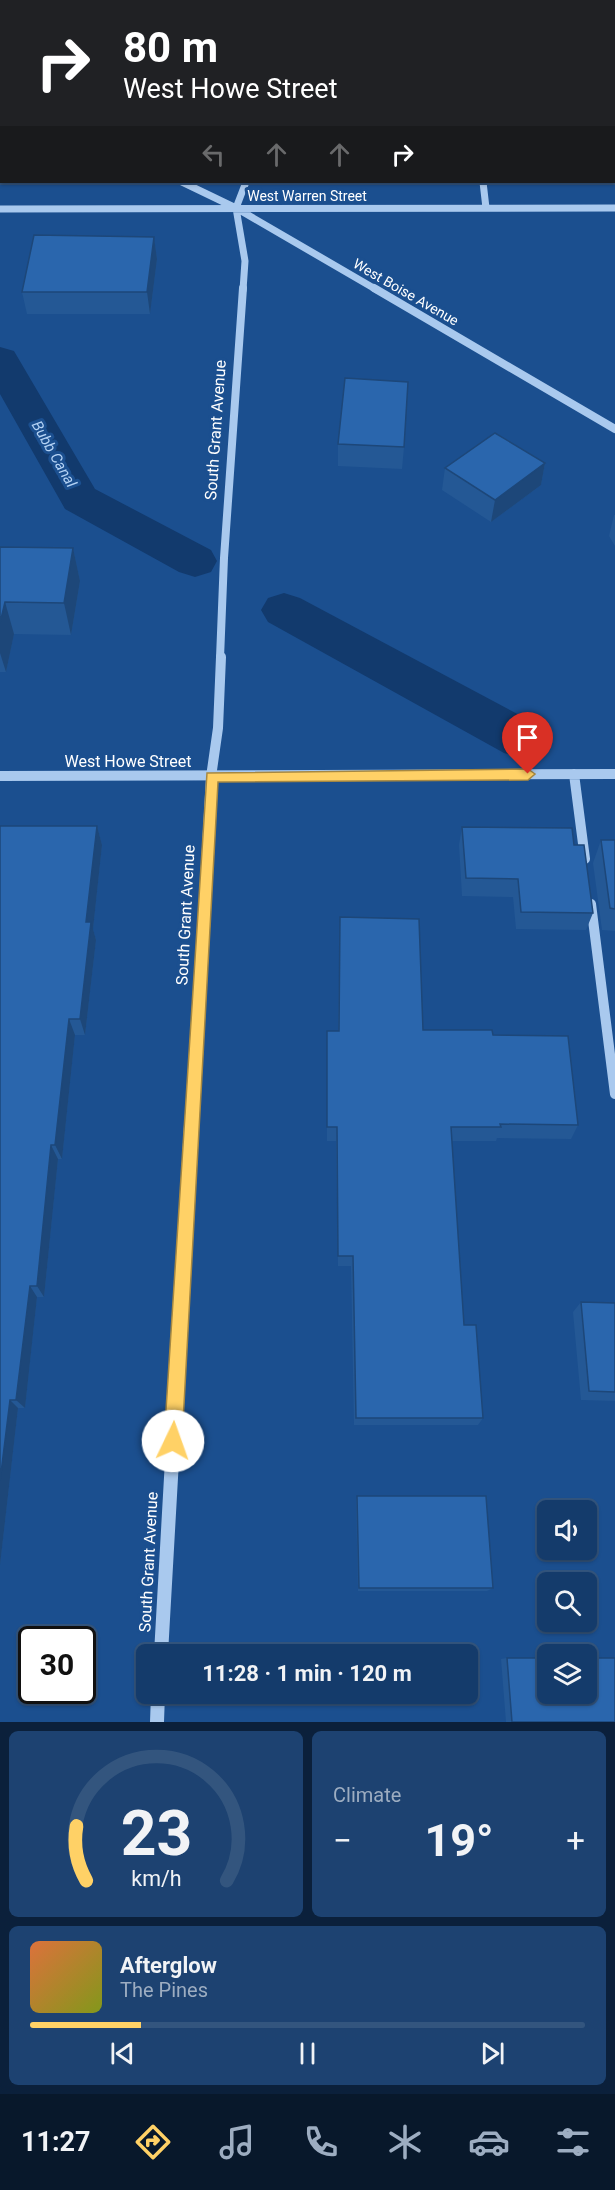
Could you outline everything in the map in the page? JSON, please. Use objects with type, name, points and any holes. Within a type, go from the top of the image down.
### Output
[{"type":"street","name":"West Boise Avenue","points":[[184,183],[236,208],[615,429]]},
{"type":"street","points":[[236,208],[246,183]]},
{"type":"street","points":[[483,183],[486,208]]},
{"type":"street","name":"South Grant Avenue","points":[[162,1644],[212,777],[218,728],[224,558],[246,261],[236,208]]},
{"type":"street","name":"West Warren Street","points":[[0,209],[615,208]]},
{"type":"street","points":[[574,774],[586,869]]},
{"type":"street","name":"West Howe Street","points":[[0,776],[615,774]]},
{"type":"street","points":[[589,892],[615,1094]]},
{"type":"street","points":[[157,1722],[158,1704]]},
{"type":"building","points":[[34,235],[154,237],[147,292],[22,292]]},
{"type":"building","points":[[345,378],[408,382],[404,447],[338,444]]},
{"type":"building","points":[[495,433],[545,463],[495,500],[445,468]]},
{"type":"building","points":[[0,547],[73,548],[64,603],[5,602],[0,623]]},
{"type":"building","points":[[0,826],[97,826],[86,922],[91,922],[80,1019],[69,1019],[55,1145],[51,1145],[37,1286],[30,1286],[16,1400],[10,1400],[0,1481]]},
{"type":"building","points":[[462,827],[572,828],[574,845],[584,845],[593,913],[521,912],[518,879],[466,878]]},
{"type":"building","points":[[601,840],[615,840],[615,909],[610,908]]},
{"type":"building","points":[[340,917],[419,919],[423,1030],[492,1030],[493,1035],[568,1036],[578,1125],[500,1124],[501,1127],[451,1127],[464,1325],[476,1325],[483,1418],[356,1418],[353,1256],[338,1256],[337,1127],[327,1127],[327,1031],[339,1031]]},
{"type":"building","points":[[581,1302],[615,1303],[615,1392],[589,1391]]},
{"type":"building","points":[[357,1496],[486,1496],[493,1588],[359,1588]]},
{"type":"building","points":[[507,1658],[537,1658],[537,1704],[597,1704],[597,1658],[615,1658],[615,1722],[512,1722]]},
{"type":"waterway","name":"Bubb Canal","points":[[0,359],[80,499],[195,561]]},
{"type":"waterway","name":"Bubb Canal","points":[[284,610],[521,739]]},
{"type":"route","points":[[173,1441],[212,777],[528,774]]}]
